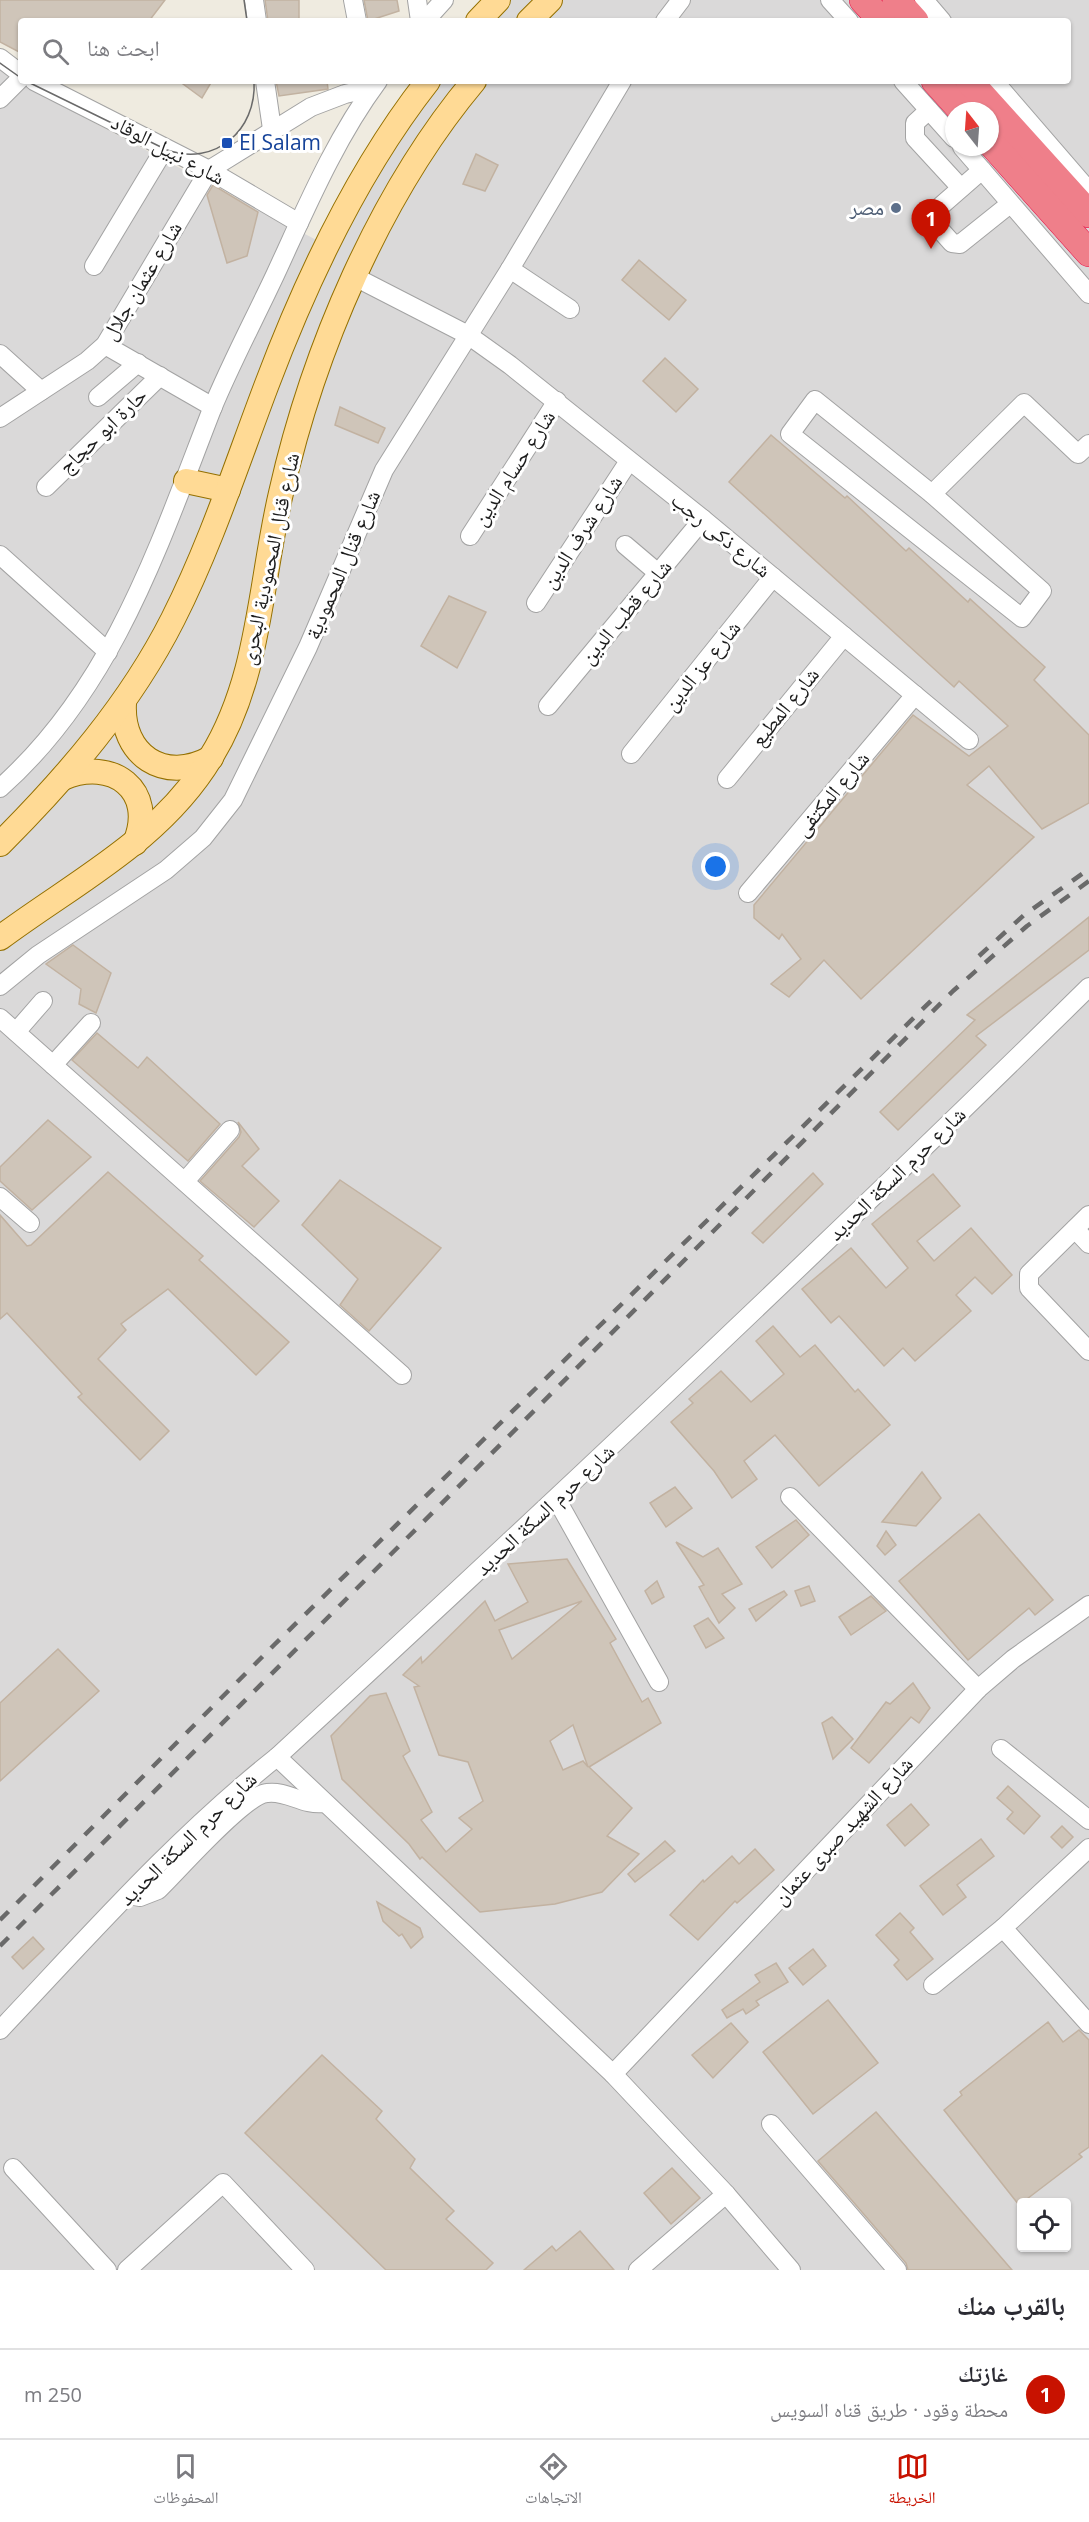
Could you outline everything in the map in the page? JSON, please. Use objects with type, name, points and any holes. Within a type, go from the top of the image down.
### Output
[{"type":"highway","points":[[863,0],[879,18]]},
{"type":"highway","points":[[896,0],[912,18]]},
{"type":"highway","points":[[938,84],[954,102]]},
{"type":"highway","points":[[972,84],[1089,214]]},
{"type":"highway","points":[[999,152],[1089,252]]},
{"type":"main road","points":[[481,18],[498,0]]},
{"type":"main road","points":[[532,18],[550,0]]},
{"type":"main road","points":[[0,844],[63,778],[124,703],[173,619],[228,490],[268,381],[337,228],[370,166],[426,84]]},
{"type":"main road","name":"شارع قنال المحمودية البحرى","points":[[0,938],[135,843],[164,818],[211,758],[229,723],[245,679],[258,623],[272,534],[293,447],[337,318],[355,277],[411,171],[472,84]]},
{"type":"main road","points":[[186,481],[228,490]]},
{"type":"main road","points":[[124,703],[125,729],[139,752],[149,760],[174,768],[199,764],[211,758]]},
{"type":"main road","points":[[63,778],[92,770],[106,771],[125,782],[138,800],[142,814],[141,829],[135,843]]},
{"type":"street","points":[[254,0],[257,18]]},
{"type":"street","points":[[353,0],[356,18]]},
{"type":"street","points":[[417,0],[420,18]]},
{"type":"street","points":[[428,18],[444,0]]},
{"type":"street","points":[[666,18],[681,0]]},
{"type":"street","points":[[830,0],[846,18]]},
{"type":"street","points":[[924,0],[939,18]]},
{"type":"street","points":[[0,58],[18,73]]},
{"type":"street","points":[[0,99],[18,79]]},
{"type":"street","name":"شارع نبيل الوقاد","points":[[40,84],[209,170],[299,223]]},
{"type":"street","points":[[265,84],[272,129]]},
{"type":"street","points":[[209,170],[272,129],[328,100],[373,84]]},
{"type":"street","points":[[0,788],[20,771],[59,726],[108,652],[135,601],[186,481],[213,406],[299,223],[373,84]]},
{"type":"street","name":"شارع قنال المحمودية","points":[[0,986],[38,955],[166,870],[203,838],[233,800],[299,665],[384,470],[510,269],[620,84]]},
{"type":"street","points":[[906,84],[945,128]]},
{"type":"street","points":[[997,84],[1089,191]]},
{"type":"street","points":[[929,110],[915,123],[915,138],[961,188]]},
{"type":"street","points":[[94,266],[165,147]]},
{"type":"street","points":[[969,156],[1089,294]]},
{"type":"street","name":"شارع عثمان جلال","points":[[0,418],[87,361],[105,345],[209,170]]},
{"type":"street","points":[[981,170],[933,215],[934,224],[956,244],[963,243],[1010,204]]},
{"type":"street","points":[[510,269],[570,309]]},
{"type":"street","name":"شارع ذكى رجب","points":[[355,277],[468,335],[557,401],[969,740]]},
{"type":"street","points":[[105,345],[213,406]]},
{"type":"street","points":[[0,354],[41,391]]},
{"type":"street","points":[[98,397],[138,363]]},
{"type":"street","name":"حارة ابو حجاج","points":[[46,487],[160,376]]},
{"type":"street","points":[[815,400],[932,494],[1042,591],[1022,618],[790,434],[815,400]]},
{"type":"street","name":"شارع حسام الدين","points":[[470,536],[557,401]]},
{"type":"street","points":[[932,494],[1024,403],[1078,454],[1089,444]]},
{"type":"street","name":"شارع شرف الدين","points":[[536,603],[628,461]]},
{"type":"street","name":"شارع قطب الدين","points":[[548,706],[703,519]]},
{"type":"street","points":[[625,545],[658,573]]},
{"type":"street","points":[[0,555],[108,652]]},
{"type":"street","name":"شارع عز الدين","points":[[631,754],[773,577]]},
{"type":"street","name":"شارع المطيع","points":[[727,779],[844,636]]},
{"type":"street","name":"شارع المكتفى","points":[[748,893],[915,695]]},
{"type":"street","name":"شارع حرم السكة الحديد","points":[[0,2030],[128,1895],[234,1792],[277,1757],[557,1500],[857,1214],[1089,987]]},
{"type":"street","points":[[16,1032],[43,1001]]},
{"type":"street","points":[[0,1018],[186,1180],[402,1375]]},
{"type":"street","points":[[53,1065],[91,1023]]},
{"type":"street","points":[[186,1180],[230,1130]]},
{"type":"street","points":[[0,1197],[30,1223]]},
{"type":"street","points":[[1089,1215],[1029,1274],[1029,1288],[1089,1351]]},
{"type":"street","points":[[1075,1229],[1089,1244]]},
{"type":"street","points":[[790,1497],[978,1689]]},
{"type":"street","points":[[557,1500],[659,1682]]},
{"type":"street","name":"شارع الشهيد صبرى عثمان","points":[[613,2074],[978,1689],[1013,1659],[1089,1605]]},
{"type":"street","points":[[1001,1749],[1089,1820]]},
{"type":"street","points":[[277,1757],[613,2074],[726,2194],[792,2270]]},
{"type":"street","points":[[128,1895],[140,1897],[158,1890],[252,1798],[275,1792],[311,1804],[324,1803]]},
{"type":"street","points":[[933,1985],[1002,1928],[1089,1848]]},
{"type":"street","points":[[1002,1928],[1089,2024]]},
{"type":"street","points":[[771,2124],[897,2270]]},
{"type":"street","points":[[13,2168],[107,2270]]},
{"type":"street","points":[[127,2270],[223,2183],[306,2270]]},
{"type":"street","points":[[638,2270],[726,2194]]},
{"type":"shaded area","points":[[492,0],[1089,0],[1089,2270],[0,2270],[0,67],[21,84],[322,243],[421,84],[1071,84],[1071,18],[475,18]]},
{"type":"building","points":[[0,0],[165,0],[151,18],[18,18],[18,51],[0,42]]},
{"type":"building","points":[[265,0],[299,0],[299,18],[268,18]]},
{"type":"building","points":[[364,0],[397,0],[399,11],[377,18],[367,18]]},
{"type":"building","points":[[183,84],[210,84],[202,98]]},
{"type":"building","points":[[277,84],[327,84],[328,89],[279,96]]},
{"type":"building","points":[[476,154],[498,165],[485,191],[463,184]]},
{"type":"building","points":[[213,185],[258,212],[247,256],[227,263],[207,195]]},
{"type":"building","points":[[639,260],[686,300],[669,320],[622,280]]},
{"type":"building","points":[[665,358],[698,389],[676,412],[643,381]]},
{"type":"building","points":[[340,407],[385,428],[378,443],[335,425]]},
{"type":"building","points":[[771,435],[845,498],[847,496],[906,551],[909,548],[968,602],[970,599],[1045,667],[1034,680],[1089,735],[1089,803],[1042,829],[989,766],[967,785],[1034,837],[861,999],[824,960],[789,997],[771,984],[801,959],[782,934],[779,939],[754,918],[754,905],[913,715],[969,756],[1008,726],[959,681],[954,687],[729,482]]},
{"type":"building","points":[[449,596],[486,612],[457,668],[421,646]]},
{"type":"building","points":[[1089,917],[1089,950],[976,1036],[986,1045],[898,1130],[880,1112],[975,1020],[967,1015]]},
{"type":"building","points":[[73,945],[111,973],[96,1013],[79,1004],[81,989],[46,964]]},
{"type":"building","points":[[97,1033],[138,1068],[147,1057],[220,1124],[188,1161],[72,1060]]},
{"type":"building","points":[[48,1120],[91,1157],[32,1210],[0,1181],[0,1167]]},
{"type":"building","points":[[238,1122],[259,1149],[242,1166],[279,1201],[254,1227],[200,1181],[239,1137],[241,1132]]},
{"type":"building","points":[[108,1172],[203,1256],[199,1260],[289,1342],[256,1375],[168,1289],[121,1324],[126,1330],[98,1359],[169,1431],[140,1460],[78,1397],[82,1394],[7,1313],[0,1319],[0,1215],[27,1246],[31,1245]]},
{"type":"building","points":[[813,1173],[823,1184],[763,1243],[752,1233]]},
{"type":"building","points":[[933,1174],[960,1206],[917,1241],[934,1261],[971,1228],[1012,1275],[992,1294],[975,1277],[956,1295],[971,1311],[915,1361],[903,1348],[884,1366],[839,1316],[831,1323],[802,1289],[851,1248],[886,1288],[908,1268],[872,1224]]},
{"type":"building","points":[[340,1180],[441,1248],[369,1331],[340,1305],[358,1279],[302,1225]]},
{"type":"building","points":[[773,1326],[800,1357],[815,1345],[855,1392],[858,1389],[890,1425],[819,1486],[775,1435],[744,1461],[757,1479],[732,1498],[714,1471],[671,1422],[693,1403],[689,1399],[721,1371],[751,1402],[784,1374],[756,1341]]},
{"type":"building","points":[[922,1472],[941,1498],[916,1526],[882,1522]]},
{"type":"building","points":[[675,1487],[692,1508],[666,1527],[650,1503]]},
{"type":"building","points":[[979,1514],[1053,1600],[1035,1615],[1029,1608],[968,1660],[899,1581]]},
{"type":"building","points":[[796,1520],[809,1535],[772,1568],[756,1547]]},
{"type":"building","points":[[886,1531],[896,1545],[885,1555],[877,1546]]},
{"type":"building","points":[[676,1542],[703,1557],[718,1548],[742,1584],[722,1594],[735,1608],[719,1623],[699,1587],[704,1585]]},
{"type":"building","points":[[567,1559],[616,1639],[610,1643],[642,1702],[648,1698],[661,1723],[589,1767],[632,1808],[607,1836],[639,1854],[602,1892],[555,1904],[480,1912],[422,1857],[420,1859],[409,1844],[342,1779],[331,1736],[370,1696],[386,1693],[410,1751],[403,1756],[432,1812],[421,1820],[446,1852],[472,1829],[459,1818],[483,1801],[468,1762],[439,1755],[414,1687],[419,1686],[403,1675],[421,1657],[422,1663],[485,1601],[495,1621],[528,1602],[508,1564]],"holes":[[[582,1601],[512,1659],[499,1630]],[[573,1725],[588,1767],[583,1761],[563,1770],[550,1741]]]},
{"type":"building","points":[[657,1581],[664,1597],[652,1604],[645,1591]]},
{"type":"building","points":[[809,1586],[815,1601],[801,1606],[795,1591]]},
{"type":"building","points":[[784,1591],[787,1595],[756,1621],[749,1609]]},
{"type":"building","points":[[871,1596],[886,1611],[851,1635],[839,1617]]},
{"type":"building","points":[[708,1618],[724,1638],[706,1648],[694,1626]]},
{"type":"building","points":[[58,1649],[99,1691],[0,1781],[0,1703]]},
{"type":"building","points":[[913,1683],[930,1708],[919,1723],[911,1717],[869,1763],[851,1748],[886,1702],[890,1704]]},
{"type":"building","points":[[832,1717],[853,1739],[833,1759],[822,1723]]},
{"type":"building","points":[[1008,1786],[1040,1816],[1024,1834],[1007,1819],[1013,1812],[997,1798]]},
{"type":"building","points":[[911,1804],[929,1825],[905,1846],[887,1825]]},
{"type":"building","points":[[1062,1826],[1073,1837],[1062,1848],[1051,1837]]},
{"type":"building","points":[[981,1839],[994,1856],[957,1885],[966,1897],[943,1915],[920,1886]]},
{"type":"building","points":[[665,1841],[675,1851],[635,1882],[628,1874]]},
{"type":"building","points":[[755,1849],[774,1870],[737,1903],[735,1901],[698,1940],[670,1915],[703,1880],[704,1882],[732,1856],[739,1864]]},
{"type":"building","points":[[377,1902],[420,1928],[423,1937],[411,1948],[402,1934],[399,1936],[383,1921]]},
{"type":"building","points":[[900,1913],[914,1928],[910,1932],[933,1959],[907,1980],[894,1965],[899,1960],[876,1935]]},
{"type":"building","points":[[33,1937],[44,1949],[23,1969],[12,1957]]},
{"type":"building","points":[[813,1949],[826,1966],[803,1985],[789,1968]]},
{"type":"building","points":[[776,1963],[788,1982],[756,2001],[759,2005],[746,2014],[743,2009],[727,2018],[722,2010],[760,1982],[755,1975]]},
{"type":"building","points":[[828,2000],[878,2063],[813,2114],[763,2052]]},
{"type":"building","points":[[1048,2022],[1063,2042],[1079,2030],[1089,2040],[1089,2147],[1079,2154],[1082,2157],[1028,2198],[1017,2198],[1017,2202],[944,2110],[962,2095],[960,2092]]},
{"type":"building","points":[[731,2023],[748,2042],[713,2078],[692,2055]]},
{"type":"building","points":[[322,2055],[382,2111],[376,2119],[415,2159],[410,2168],[454,2211],[446,2219],[493,2263],[486,2270],[386,2270],[245,2133]]},
{"type":"building","points":[[876,2112],[1012,2270],[908,2270],[906,2263],[818,2161]]},
{"type":"building","points":[[672,2168],[700,2198],[671,2224],[644,2193]]},
{"type":"building","points":[[580,2231],[614,2270],[524,2270],[552,2246],[556,2251]]},
{"type":"tram line","points":[[244,0],[247,18]]},
{"type":"tram line","points":[[0,63],[18,76]]},
{"type":"tram line","points":[[32,84],[167,150],[185,154],[216,149],[230,140],[248,115],[253,99],[254,84]]},
{"type":"railway","points":[[979,956],[1024,915],[1089,869]]},
{"type":"railway","points":[[0,1946],[953,991],[1027,926],[1089,881]]},
{"type":"railway","points":[[0,1920],[275,1644],[937,995]]},
{"type":"place","name":"El Salam","points":[[227,143]]},
{"type":"place","name":"مصر","points":[[896,208]]},
{"type":"place","name":"غازتك","points":[[931,249]]}]
